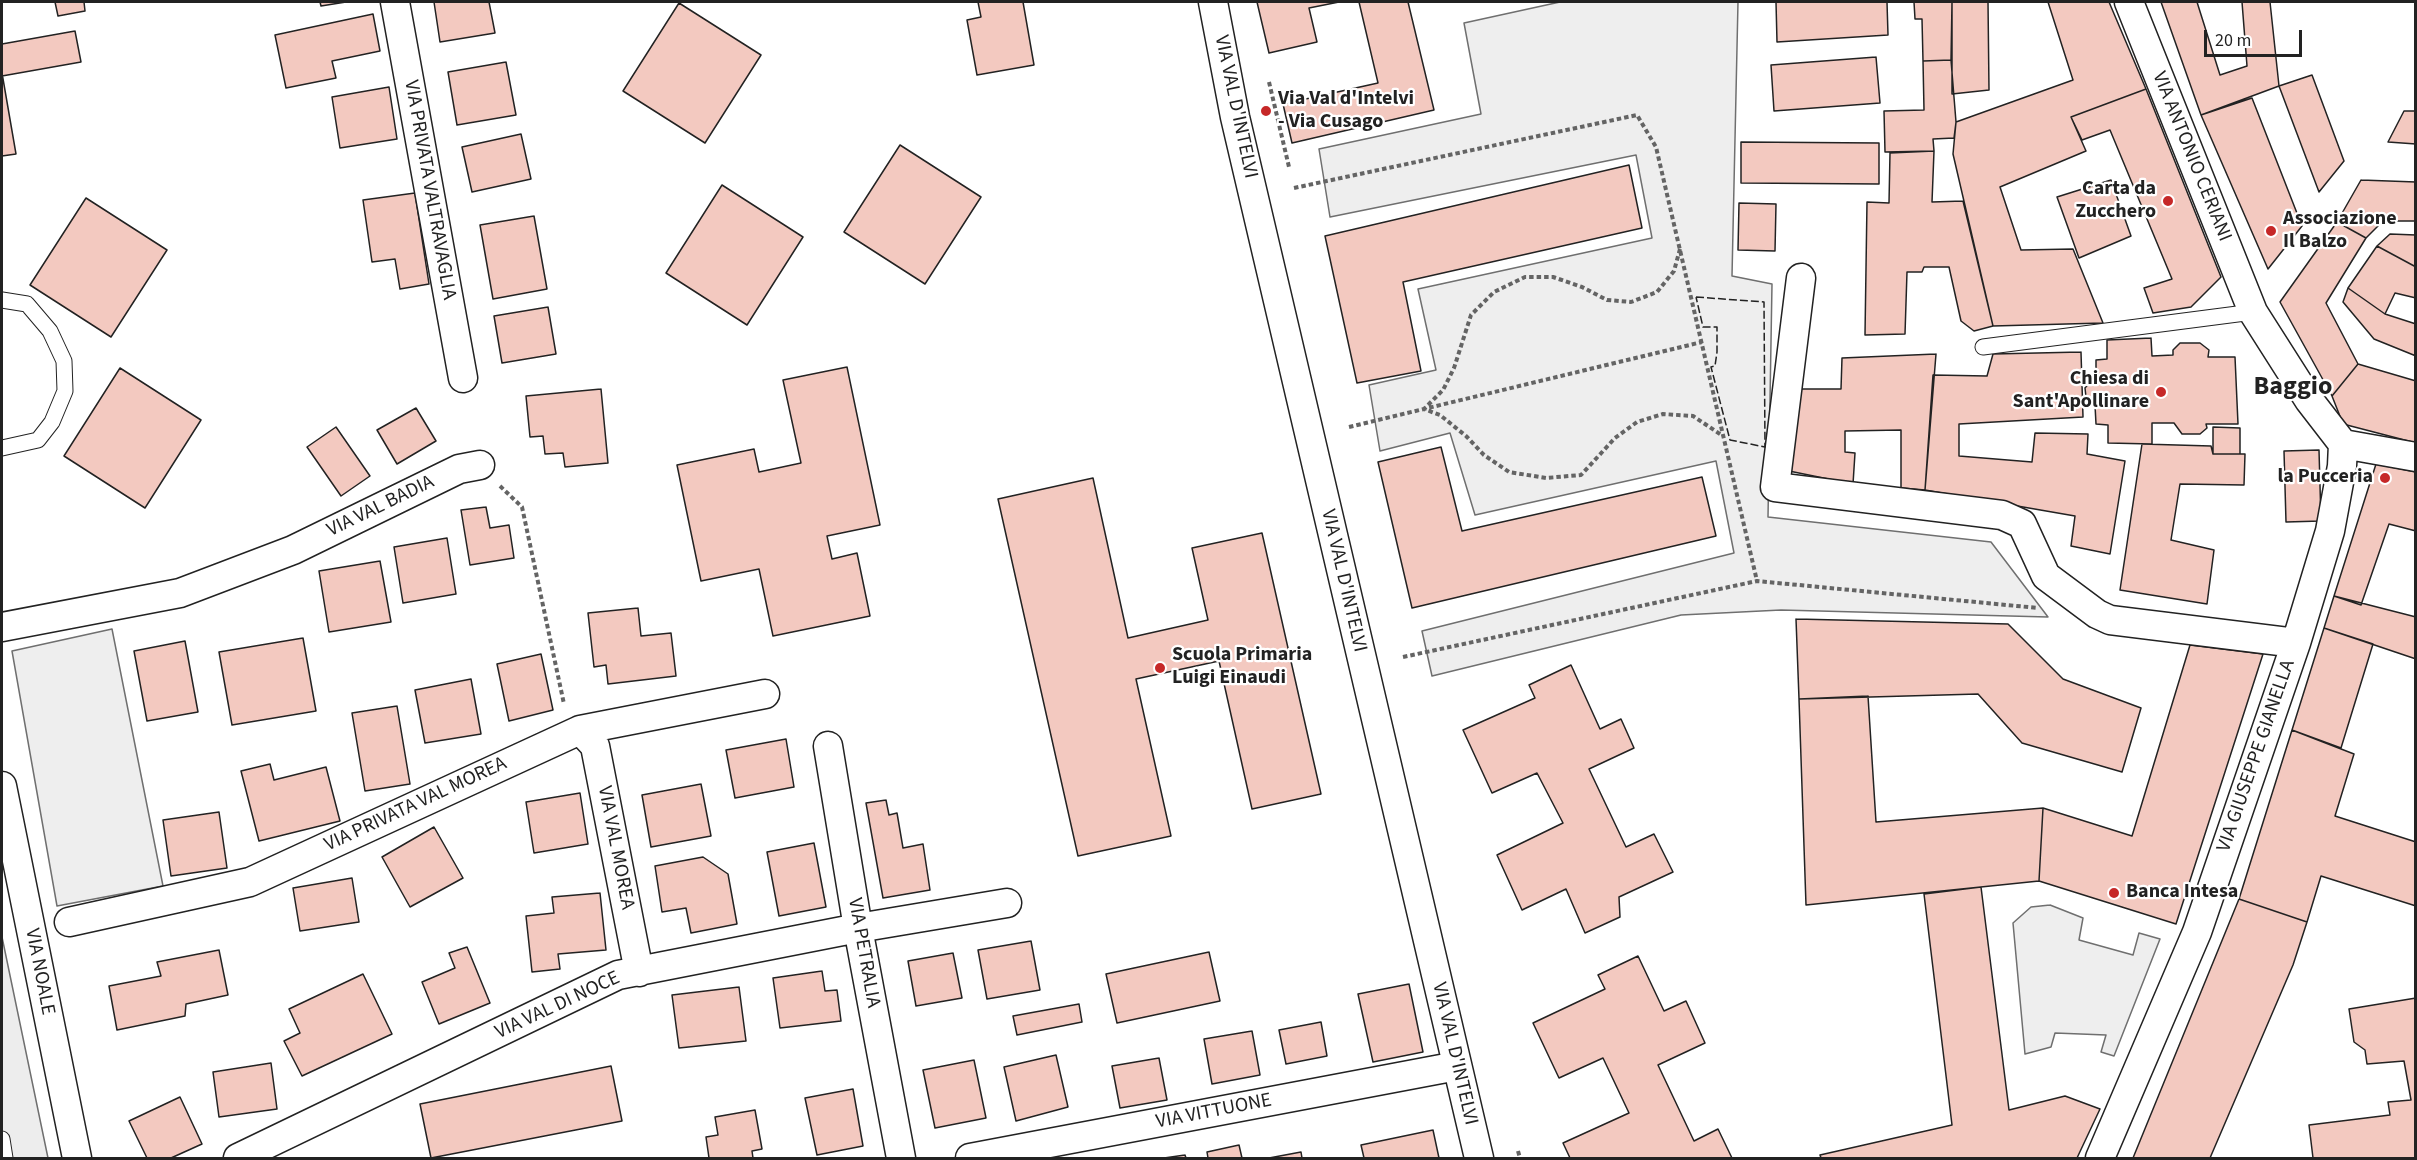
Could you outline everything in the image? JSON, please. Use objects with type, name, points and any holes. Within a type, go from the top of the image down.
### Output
[{"type":"street","name":"VIA PRIVATA VALTRAVAGLIA","points":[[395,2],[463,378]]},
{"type":"street","name":"VIA VAL D'INTELVI","points":[[1213,2],[1235,117],[1479,1158]]},
{"type":"street","name":"VIA ANTONIO CERIANI","points":[[2129,2],[2253,312],[2309,400],[2343,444]]},
{"type":"street","points":[[1801,278],[1774,487],[2002,515],[2022,524],[2046,576],[2097,614],[2110,620],[2296,643]]},
{"type":"street","points":[[2343,444],[2415,457]]},
{"type":"street","name":"VIA GIUSEPPE GIANELLA","points":[[2100,1158],[2197,932],[2296,643],[2330,531],[2342,466],[2343,444]]},
{"type":"street","name":"VIA VAL BADIA","points":[[2,627],[180,593],[293,550],[459,469],[480,465]]},
{"type":"street","name":"VIA PRIVATA VAL MOREA","points":[[69,922],[250,882],[580,730],[765,694]]},
{"type":"street","name":"VIA VAL MOREA","points":[[580,730],[595,746],[639,972]]},
{"type":"street","name":"VIA PETRALIA","points":[[828,746],[858,928],[901,1158]]},
{"type":"street","name":"VIA NOALE","points":[[2,786],[77,1158]]},
{"type":"street","name":"VIA VAL DI NOCE","points":[[238,1158],[618,975],[858,928],[1007,903]]},
{"type":"street","name":"VIA VITTUONE","points":[[970,1158],[1457,1066]]},
{"type":"lane","points":[[2,300],[27,304],[50,331],[64,361],[65,391],[52,422],[38,440],[2,448]]},
{"type":"lane","points":[[1983,347],[2253,312]]},
{"type":"lane","points":[[2,1139],[5,1158]]},
{"type":"path","points":[[1269,82],[1289,167]]},
{"type":"path","points":[[1294,188],[1637,115],[1656,147],[1757,581]]},
{"type":"path","points":[[1424,409],[1443,390],[1454,368],[1471,315],[1494,292],[1525,278],[1553,277],[1582,287],[1607,300],[1631,302],[1657,292],[1674,271],[1680,249]]},
{"type":"path","points":[[1349,427],[1702,342]]},
{"type":"path","points":[[1424,409],[1440,415],[1484,454],[1509,471],[1546,478],[1581,475],[1615,438],[1637,422],[1663,414],[1693,416],[1724,436]]},
{"type":"path","points":[[480,465],[522,507],[565,710],[580,730]]},
{"type":"path","points":[[1403,657],[1757,581],[2050,610]]},
{"type":"path","points":[[1518,1151],[1520,1158]]},
{"type":"shaded area","points":[[1560,2],[1738,2],[1732,276],[1772,284],[1768,517],[1991,542],[2048,617],[1781,610],[1681,615],[1432,676],[1422,631],[1734,553],[1716,461],[1475,515],[1450,433],[1380,451],[1369,385],[1436,370],[1418,289],[1652,238],[1636,155],[1330,217],[1319,149],[1481,114],[1464,23]]},
{"type":"shaded area","points":[[112,629],[163,886],[57,906],[12,651]]},
{"type":"shaded area","points":[[2050,905],[2083,918],[2079,940],[2133,955],[2139,933],[2160,939],[2114,1056],[2101,1052],[2106,1035],[2055,1033],[2051,1047],[2025,1054],[2013,923],[2031,907]]},
{"type":"shaded area","points":[[2,937],[48,1158],[2,1158]]},
{"type":"building","points":[[55,2],[84,2],[85,11],[58,16]]},
{"type":"building","points":[[320,2],[346,2],[321,6]]},
{"type":"building","points":[[434,2],[489,2],[495,33],[440,42]]},
{"type":"building","points":[[978,2],[1023,2],[1034,65],[977,75],[967,20],[981,17]]},
{"type":"building","points":[[1257,2],[1339,2],[1309,8],[1317,42],[1269,53]]},
{"type":"building","points":[[1359,2],[1408,2],[1434,110],[1292,143],[1283,104],[1378,83]]},
{"type":"building","points":[[1776,2],[1887,2],[1888,35],[1777,42]]},
{"type":"building","points":[[1914,2],[1952,2],[1951,60],[1923,61],[1922,19],[1915,19]]},
{"type":"building","points":[[1952,2],[1988,2],[1989,90],[1952,94]]},
{"type":"building","points":[[2048,2],[2109,2],[2146,89],[2071,117],[2086,151],[2000,187],[2021,250],[2073,249],[2103,323],[1993,326],[1953,154],[1956,122],[2073,80]]},
{"type":"building","points":[[2161,2],[2197,2],[2220,75],[2247,66],[2242,2],[2270,2],[2279,86],[2201,115]]},
{"type":"building","points":[[679,3],[761,55],[705,143],[623,91]]},
{"type":"building","points":[[373,14],[380,51],[332,61],[336,78],[286,88],[275,35]]},
{"type":"building","points":[[75,31],[81,62],[2,76],[2,44]]},
{"type":"building","points":[[1876,57],[1880,103],[1774,111],[1771,65]]},
{"type":"building","points":[[1951,60],[1956,122],[1954,138],[1933,139],[1934,151],[1885,152],[1884,111],[1924,110],[1923,61]]},
{"type":"building","points":[[506,62],[516,115],[457,125],[448,72]]},
{"type":"building","points":[[2,73],[16,154],[2,156]]},
{"type":"building","points":[[2312,75],[2344,161],[2319,192],[2279,86]]},
{"type":"building","points":[[389,87],[397,139],[340,148],[332,97]]},
{"type":"building","points":[[2146,89],[2221,277],[2191,307],[2153,313],[2144,288],[2172,279],[2110,130],[2082,140],[2071,117]]},
{"type":"building","points":[[2252,98],[2302,226],[2268,269],[2201,115]]},
{"type":"building","points":[[2404,111],[2416,111],[2416,144],[2388,142]]},
{"type":"building","points":[[521,134],[531,179],[472,192],[462,147]]},
{"type":"building","points":[[1741,142],[1879,143],[1879,184],[1741,183]]},
{"type":"building","points":[[900,145],[981,197],[925,284],[844,232]]},
{"type":"building","points":[[1934,151],[1932,202],[1963,201],[1993,326],[1974,331],[1961,321],[1949,267],[1924,267],[1922,272],[1907,272],[1905,334],[1865,335],[1867,202],[1889,203],[1890,153]]},
{"type":"building","points":[[1629,165],[1642,228],[1403,282],[1421,371],[1357,383],[1325,236]]},
{"type":"building","points":[[2111,180],[2131,236],[2079,258],[2057,197]]},
{"type":"building","points":[[2361,180],[2416,182],[2416,221],[2383,221],[2366,238],[2337,222]]},
{"type":"building","points":[[722,185],[803,237],[747,325],[666,273]]},
{"type":"building","points":[[415,193],[429,284],[400,289],[395,259],[372,262],[363,200]]},
{"type":"building","points":[[86,198],[167,250],[111,337],[30,285]]},
{"type":"building","points":[[1739,203],[1776,204],[1775,251],[1738,250]]},
{"type":"building","points":[[534,216],[547,289],[493,299],[480,225]]},
{"type":"building","points":[[2337,222],[2366,238],[2326,303],[2358,364],[2332,396],[2280,302]]},
{"type":"building","points":[[2390,234],[2416,235],[2416,267],[2377,246]]},
{"type":"building","points":[[2377,246],[2416,267],[2416,298],[2395,293],[2385,314],[2348,288]]},
{"type":"building","points":[[2348,288],[2385,314],[2416,324],[2416,356],[2374,339],[2343,302]]},
{"type":"building","points":[[548,307],[556,354],[502,363],[494,316]]},
{"type":"building","name":"Chiesa di Sant'Apollinare","points":[[2151,338],[2152,356],[2173,355],[2173,350],[2180,343],[2200,343],[2209,350],[2208,357],[2235,357],[2238,424],[2206,424],[2207,428],[2200,434],[2182,434],[2174,423],[2152,423],[2152,444],[2108,443],[2108,425],[2096,424],[2095,405],[2086,397],[2085,388],[2096,375],[2096,360],[2107,359],[2107,340]]},
{"type":"building","points":[[2081,352],[2083,417],[1959,424],[1959,456],[2032,462],[2035,433],[2088,434],[2087,454],[2125,461],[2110,554],[2071,546],[2075,516],[1925,490],[1933,375],[1987,376],[1993,354]]},
{"type":"building","points":[[1936,354],[1925,490],[1901,488],[1901,430],[1845,431],[1845,452],[1855,453],[1853,484],[1789,471],[1790,389],[1841,389],[1842,358]]},
{"type":"building","points":[[2358,364],[2416,381],[2416,443],[2343,424],[2332,396]]},
{"type":"building","points":[[847,367],[880,525],[827,536],[832,559],[857,553],[870,616],[773,636],[759,569],[701,581],[677,465],[754,449],[759,472],[801,463],[783,380]]},
{"type":"building","points":[[120,368],[201,420],[145,508],[64,456]]},
{"type":"building","points":[[601,389],[608,463],[565,467],[563,453],[545,454],[543,436],[530,437],[526,396]]},
{"type":"building","points":[[416,408],[436,441],[397,464],[377,430]]},
{"type":"building","points":[[336,427],[370,476],[341,496],[307,447]]},
{"type":"building","points":[[2213,427],[2240,428],[2240,454],[2213,454]]},
{"type":"building","points":[[2142,444],[2211,446],[2213,454],[2245,454],[2244,485],[2180,484],[2171,540],[2214,550],[2207,604],[2120,590]]},
{"type":"building","points":[[1441,447],[1462,531],[1702,477],[1716,536],[1412,608],[1378,462]]},
{"type":"building","points":[[2319,450],[2321,521],[2286,522],[2284,451]]},
{"type":"building","points":[[2376,464],[2416,472],[2416,531],[2389,524],[2361,605],[2334,596]]},
{"type":"building","points":[[1093,478],[1128,638],[1208,620],[1192,548],[1262,533],[1321,794],[1252,809],[1219,661],[1136,679],[1171,836],[1078,856],[998,499]]},
{"type":"building","points":[[486,507],[490,528],[509,525],[514,558],[470,565],[461,510]]},
{"type":"building","points":[[447,538],[456,594],[403,603],[394,547]]},
{"type":"building","points":[[380,561],[391,622],[329,632],[319,571]]},
{"type":"building","points":[[2334,596],[2416,617],[2416,659],[2324,628]]},
{"type":"building","points":[[638,608],[641,636],[671,633],[676,676],[608,684],[606,665],[594,667],[588,613]]},
{"type":"building","points":[[1796,619],[2008,624],[2063,679],[2141,708],[2122,772],[2022,743],[1978,694],[1799,699]]},
{"type":"building","points":[[2324,628],[2373,644],[2341,748],[2292,730]]},
{"type":"building","points":[[303,638],[316,711],[232,725],[219,652]]},
{"type":"building","points":[[185,641],[198,712],[147,721],[134,651]]},
{"type":"building","points":[[2190,645],[2263,654],[2176,924],[2039,881],[2043,808],[2132,836]]},
{"type":"building","points":[[541,654],[553,710],[509,721],[497,664]]},
{"type":"building","points":[[1571,665],[1600,729],[1621,719],[1634,748],[1589,769],[1626,847],[1654,834],[1673,872],[1619,897],[1620,917],[1585,933],[1566,889],[1522,910],[1497,855],[1563,823],[1537,773],[1492,793],[1463,730],[1535,698],[1529,685]]},
{"type":"building","points":[[471,679],[481,734],[425,743],[415,690]]},
{"type":"building","points":[[1868,696],[1876,822],[2043,808],[2039,881],[1806,905],[1799,699]]},
{"type":"building","points":[[397,706],[410,784],[365,791],[352,713]]},
{"type":"building","points":[[2292,730],[2354,754],[2335,816],[2416,842],[2416,906],[2321,876],[2307,922],[2239,899]]},
{"type":"building","points":[[786,739],[794,787],[735,798],[726,750]]},
{"type":"building","points":[[270,764],[274,780],[326,767],[340,821],[259,841],[241,771]]},
{"type":"building","points":[[701,784],[711,836],[651,847],[642,795]]},
{"type":"building","points":[[580,793],[588,844],[534,853],[526,802]]},
{"type":"building","points":[[886,800],[889,815],[897,813],[903,848],[923,844],[930,890],[883,898],[866,803]]},
{"type":"building","points":[[219,812],[227,868],[171,876],[163,820]]},
{"type":"building","points":[[434,827],[463,878],[410,907],[382,857]]},
{"type":"building","points":[[814,843],[826,907],[779,916],[767,852]]},
{"type":"building","points":[[703,857],[728,874],[737,924],[691,933],[686,908],[662,912],[655,866]]},
{"type":"building","points":[[352,878],[359,922],[300,931],[293,888]]},
{"type":"building","points":[[1981,887],[2009,1110],[2065,1096],[2100,1109],[2077,1158],[1821,1158],[1820,1155],[1952,1125],[1924,894]]},
{"type":"building","points":[[600,893],[606,950],[558,954],[560,969],[532,972],[526,916],[554,913],[552,897]]},
{"type":"building","points":[[2239,899],[2307,922],[2293,965],[2210,1158],[2133,1158]]},
{"type":"building","points":[[1031,941],[1040,990],[987,999],[978,950]]},
{"type":"building","points":[[467,947],[490,1003],[439,1024],[422,982],[455,968],[449,953]]},
{"type":"building","points":[[219,950],[228,995],[186,1004],[185,1016],[117,1030],[109,986],[161,976],[157,962]]},
{"type":"building","points":[[1209,952],[1220,1001],[1117,1023],[1106,974]]},
{"type":"building","points":[[953,953],[962,998],[916,1006],[908,961]]},
{"type":"building","points":[[1638,956],[1664,1011],[1686,1001],[1705,1043],[1658,1065],[1694,1141],[1718,1129],[1732,1158],[1570,1158],[1563,1143],[1629,1113],[1603,1058],[1559,1078],[1533,1023],[1605,989],[1598,975]]},
{"type":"building","points":[[822,971],[825,991],[837,990],[841,1021],[780,1028],[773,978]]},
{"type":"building","points":[[363,974],[392,1034],[302,1076],[284,1041],[300,1033],[289,1009]]},
{"type":"building","points":[[1409,984],[1423,1052],[1373,1062],[1358,994]]},
{"type":"building","points":[[739,987],[746,1041],[679,1048],[672,995]]},
{"type":"building","points":[[2416,998],[2416,1158],[2313,1158],[2309,1125],[2390,1115],[2388,1102],[2411,1100],[2404,1061],[2367,1064],[2365,1050],[2354,1042],[2349,1009]]},
{"type":"building","points":[[1079,1004],[1082,1022],[1017,1035],[1013,1016]]},
{"type":"building","points":[[1321,1022],[1327,1056],[1286,1064],[1279,1030]]},
{"type":"building","points":[[1252,1031],[1260,1075],[1212,1084],[1204,1039]]},
{"type":"building","points":[[1056,1055],[1068,1107],[1016,1121],[1004,1067]]},
{"type":"building","points":[[1159,1058],[1167,1100],[1120,1108],[1112,1066]]},
{"type":"building","points":[[974,1060],[986,1118],[935,1128],[923,1070]]},
{"type":"building","points":[[271,1063],[277,1109],[219,1117],[213,1072]]},
{"type":"building","points":[[611,1066],[622,1121],[431,1158],[420,1104]]},
{"type":"building","points":[[853,1089],[863,1146],[817,1155],[805,1098]]},
{"type":"building","points":[[180,1097],[202,1144],[171,1158],[147,1158],[129,1121]]},
{"type":"building","points":[[755,1110],[762,1149],[752,1151],[753,1158],[709,1158],[706,1137],[718,1135],[715,1117]]},
{"type":"building","points":[[1433,1130],[1439,1158],[1364,1158],[1361,1145]]},
{"type":"building","points":[[1239,1145],[1242,1158],[1208,1158],[1207,1152]]},
{"type":"building","points":[[1301,1152],[1302,1158],[1269,1158]]},
{"type":"building","points":[[1185,1155],[1186,1158],[1164,1158]]},
{"type":"fence","points":[[1696,297],[1764,302],[1765,447],[1730,440],[1711,367],[1715,366],[1717,327],[1703,327],[1696,297]]},
{"type":"place","name":"Via Val d'Intelvi - Via Cusago","points":[[1266,111]]},
{"type":"place","name":"Carta da Zucchero","points":[[2168,201]]},
{"type":"place","name":"Associazione Il Balzo","points":[[2271,231]]},
{"type":"place","name":"Chiesa di Sant'Apollinare","points":[[2161,392]]},
{"type":"place","name":"la Pucceria","points":[[2385,478]]},
{"type":"place","name":"Scuola Primaria Luigi Einaudi","points":[[1160,668]]},
{"type":"place","name":"Banca Intesa","points":[[2114,893]]},
{"type":"district","name":"Baggio","points":[[2293,388]]}]
